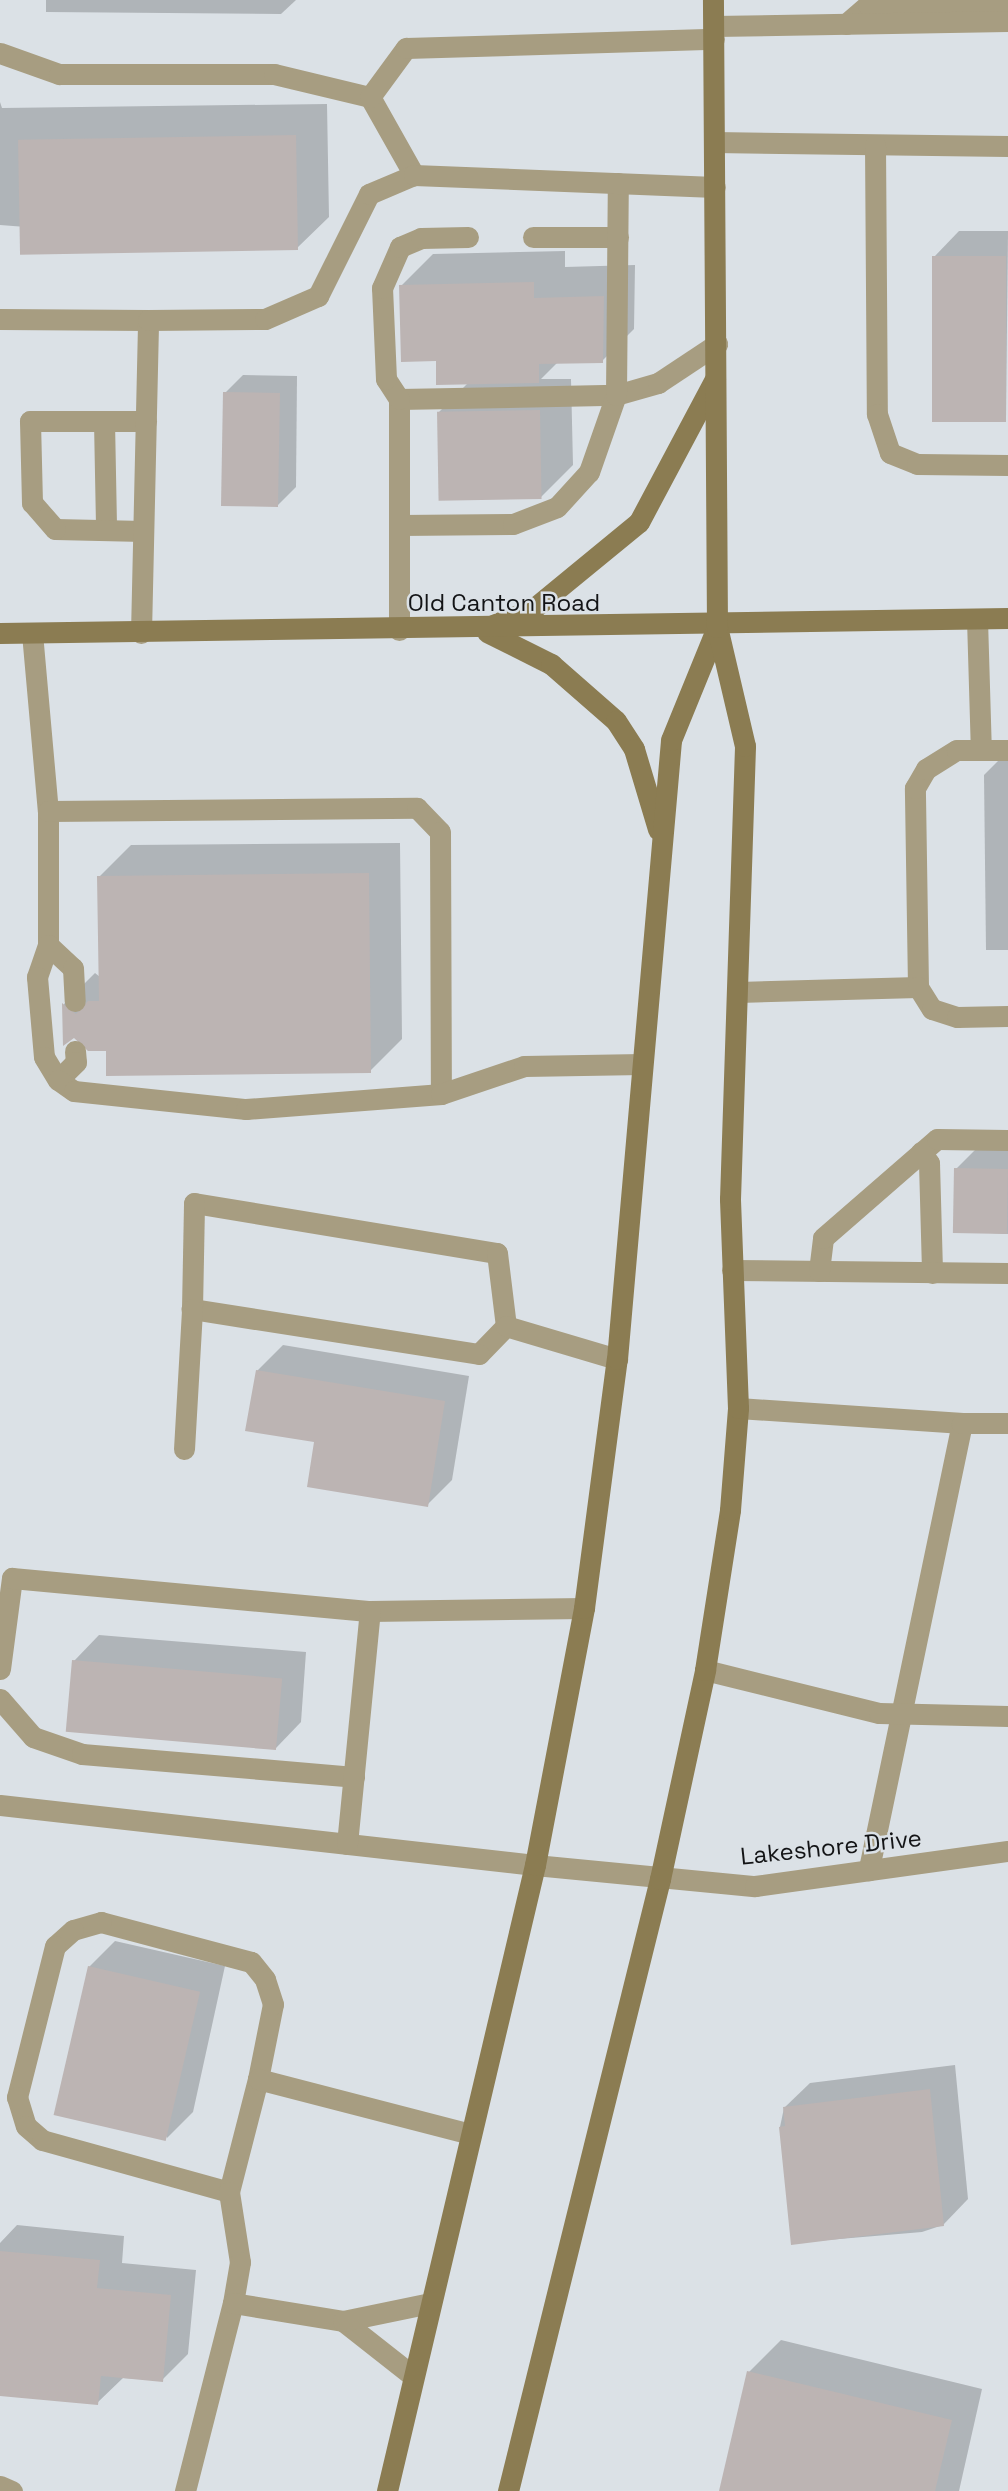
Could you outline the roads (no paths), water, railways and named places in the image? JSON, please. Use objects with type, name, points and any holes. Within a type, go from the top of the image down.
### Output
[{"type":"main road","points":[[508,2491],[660,1880],[705,1670],[730,1510],[738,1408],[732,1270],[745,746],[717,627],[718,374],[713,0]]},
{"type":"main road","points":[[482,629],[533,609],[639,522],[718,374]]},
{"type":"main road","name":"Old Canton Road","points":[[0,633],[717,627],[1008,618]]},
{"type":"main road","points":[[387,2491],[535,1865],[584,1608],[617,1359],[671,740],[717,627]]},
{"type":"main road","points":[[482,629],[551,664],[616,720],[648,787],[663,851]]},
{"type":"street","points":[[846,24],[868,5],[1008,4]]},
{"type":"street","points":[[370,97],[406,48],[846,24],[1008,21]]},
{"type":"street","points":[[0,53],[59,74],[274,74],[370,97],[414,175]]},
{"type":"street","points":[[714,142],[1008,146]]},
{"type":"street","points":[[874,145],[877,414],[890,453],[917,464],[1008,465]]},
{"type":"street","points":[[0,319],[265,319],[318,296],[369,194],[414,175],[715,187]]},
{"type":"street","points":[[400,525],[513,524],[557,507],[589,472],[616,395],[618,183]]},
{"type":"street","points":[[399,630],[399,400],[386,379],[382,288],[388,264],[400,247],[421,238],[468,237]]},
{"type":"street","points":[[533,237],[618,237]]},
{"type":"street","points":[[141,633],[148,320]]},
{"type":"street","points":[[399,400],[616,395],[658,383],[717,344]]},
{"type":"street","points":[[143,531],[55,529],[32,503],[30,421],[146,421]]},
{"type":"street","points":[[104,421],[106,530]]},
{"type":"street","points":[[977,619],[981,750]]},
{"type":"street","points":[[33,633],[48,811],[48,945],[37,977],[44,1058],[58,1080],[74,1091],[246,1109],[441,1094],[524,1066],[642,1065]]},
{"type":"street","points":[[1008,750],[957,750],[926,769],[915,788],[918,986],[932,1009],[957,1017],[1008,1016]]},
{"type":"street","points":[[48,811],[416,808],[440,832],[441,1094]]},
{"type":"street","points":[[48,945],[73,968],[75,1001]]},
{"type":"street","points":[[738,992],[918,986]]},
{"type":"street","points":[[58,1080],[76,1062],[75,1051]]},
{"type":"street","points":[[819,1271],[823,1238],[937,1139],[1008,1140]]},
{"type":"street","points":[[921,1152],[929,1163],[932,1273]]},
{"type":"street","points":[[184,1449],[192,1309],[194,1203],[497,1253],[506,1326]]},
{"type":"street","points":[[732,1270],[1008,1273]]},
{"type":"street","points":[[192,1309],[479,1354],[506,1326]]},
{"type":"street","points":[[506,1326],[617,1359]]},
{"type":"street","points":[[738,1408],[962,1423],[1008,1423]]},
{"type":"street","points":[[869,1870],[962,1423]]},
{"type":"street","points":[[0,1669],[12,1578],[370,1611],[584,1608]]},
{"type":"street","points":[[347,1844],[370,1611]]},
{"type":"street","points":[[705,1670],[900,1713],[1008,1716]]},
{"type":"street","points":[[0,1699],[33,1737],[82,1754],[354,1777]]},
{"type":"street","name":"Lakeshore Drive","points":[[0,1805],[660,1880],[755,1886],[1008,1851]]},
{"type":"street","points":[[186,2491],[233,2303],[240,2262],[229,2192],[258,2079],[273,2004],[265,1979],[251,1962],[101,1922],[73,1930],[55,1946],[17,2097],[26,2126],[42,2140],[229,2192]]},
{"type":"street","points":[[258,2079],[471,2134]]},
{"type":"street","points":[[233,2303],[343,2321],[430,2302]]},
{"type":"street","points":[[343,2321],[413,2376]]},
{"type":"street","points":[[0,2486],[12,2491]]}]
